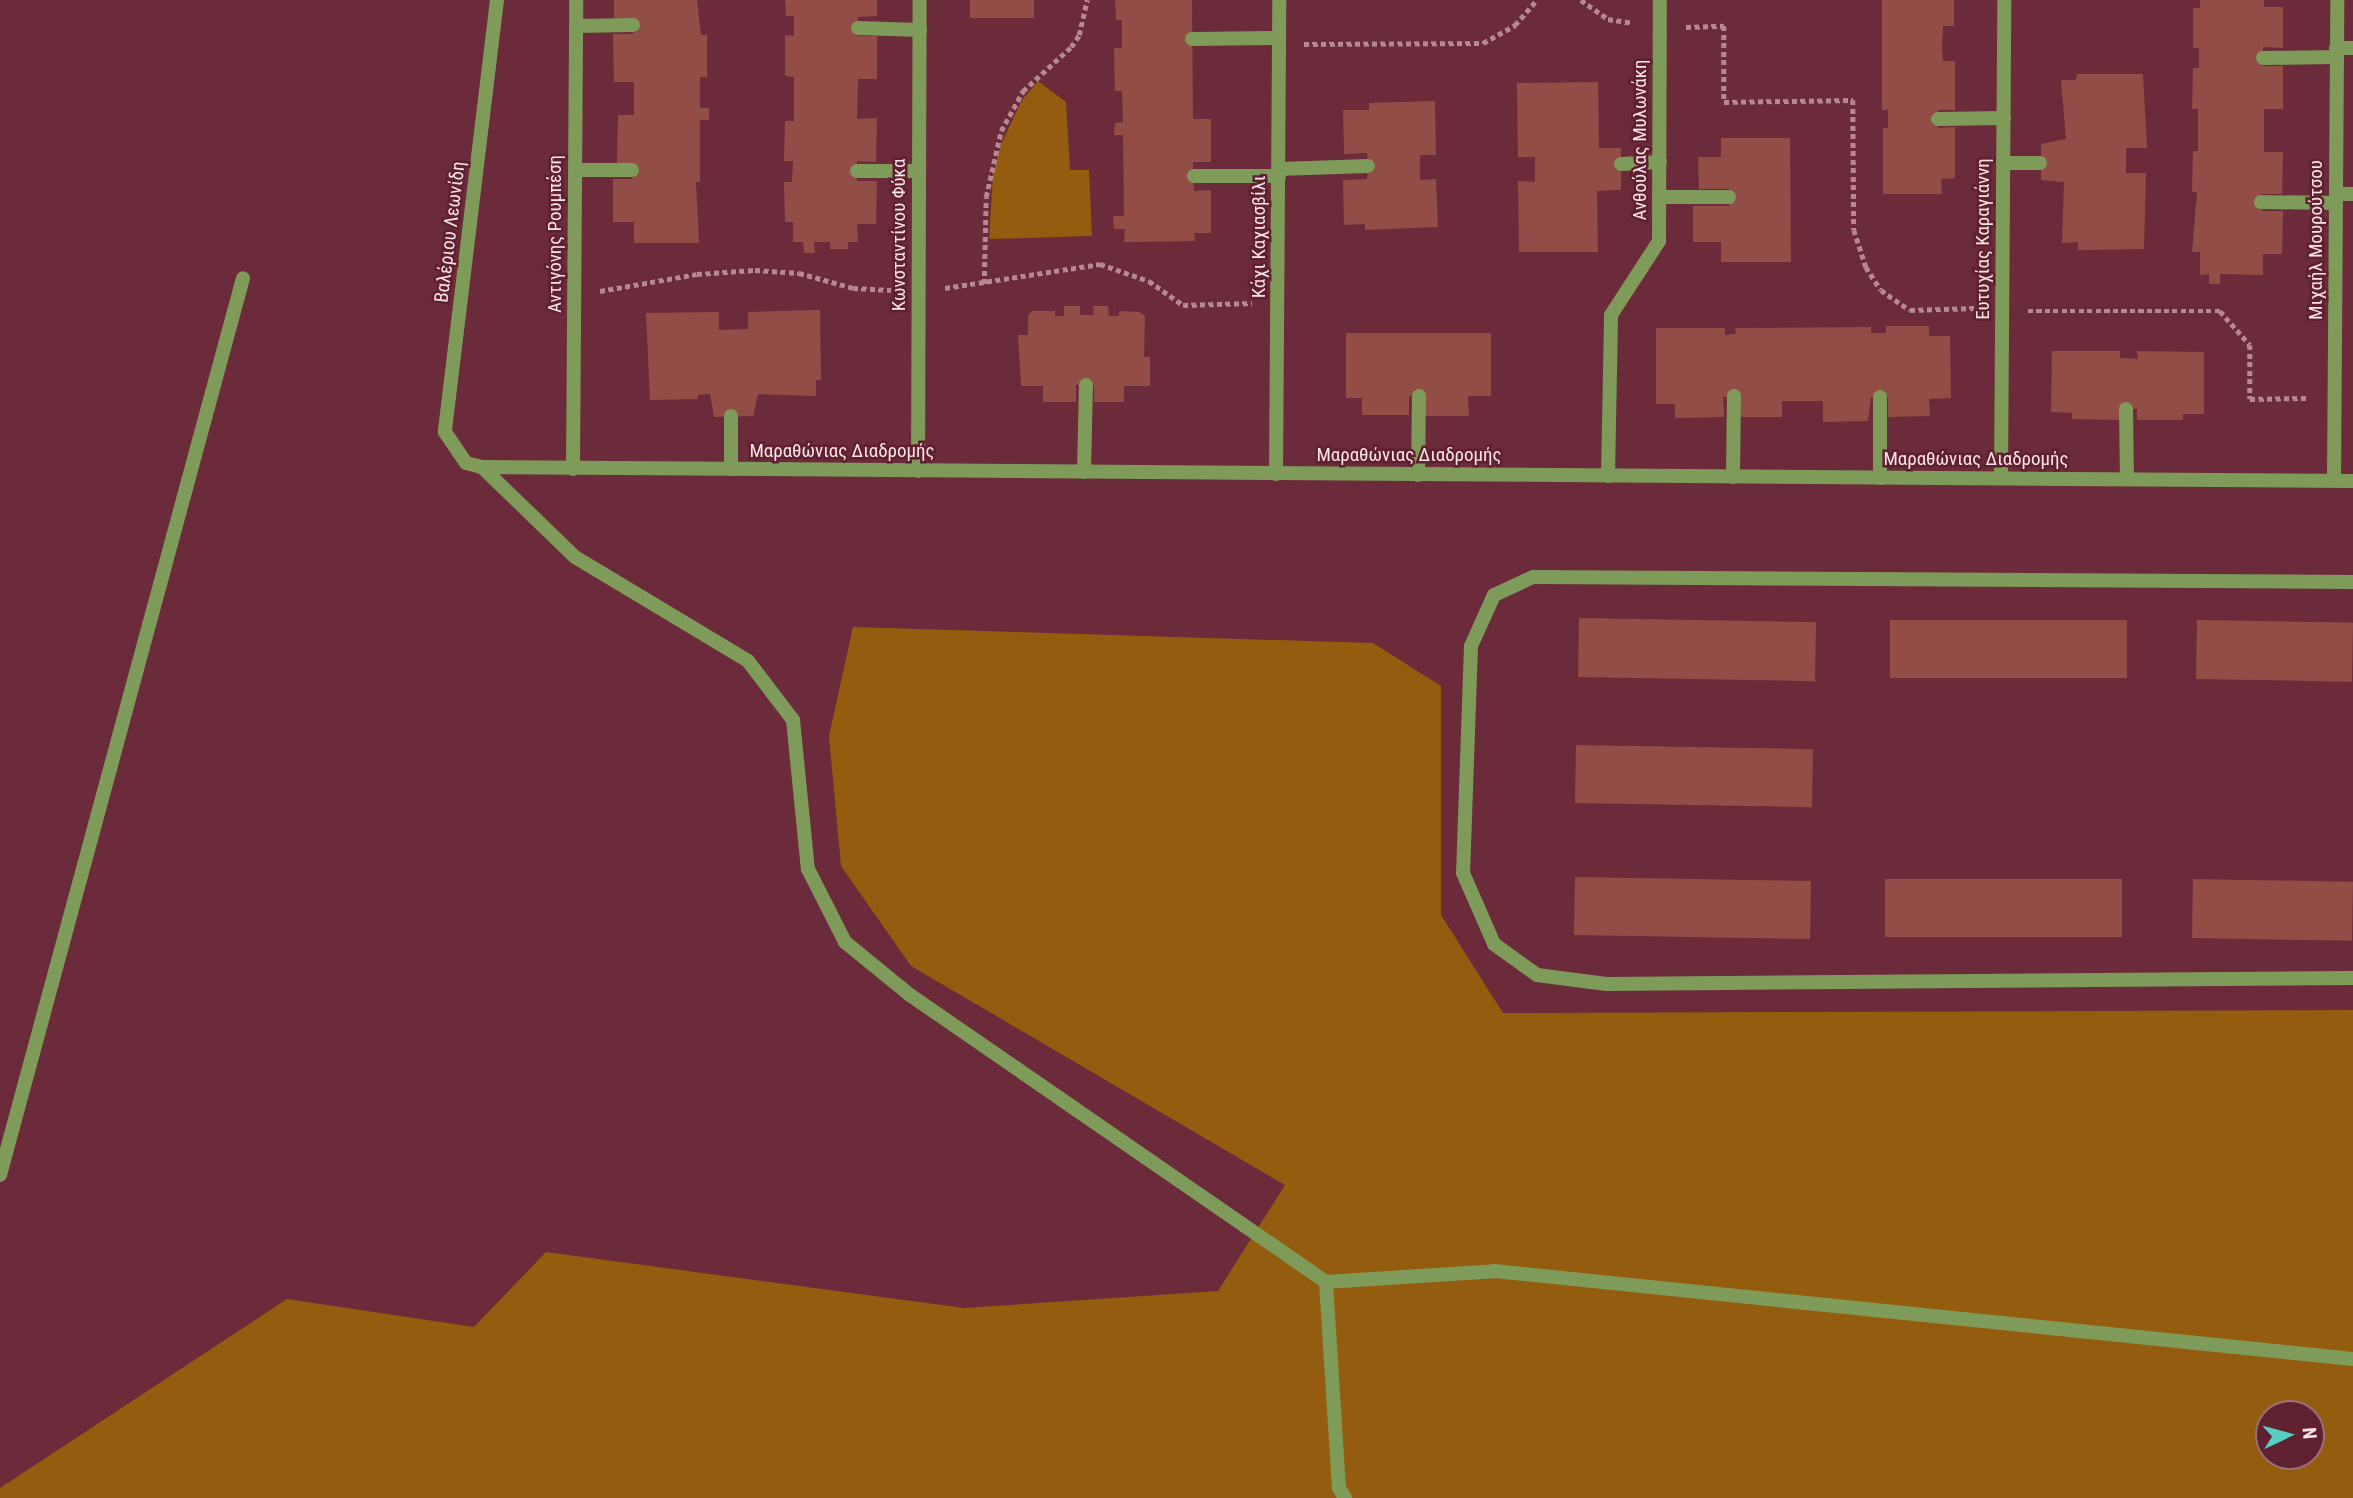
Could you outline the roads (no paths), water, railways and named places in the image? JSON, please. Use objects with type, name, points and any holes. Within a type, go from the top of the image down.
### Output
[{"type":"street","name":"Βαλέριου Λεωνίδη","points":[[466,463],[445,432],[497,0]]},
{"type":"street","name":"Αντιγόνης Ρουμπέση","points":[[573,469],[576,0]]},
{"type":"street","name":"Κωνσταντίνου Φύκα","points":[[918,471],[920,0]]},
{"type":"street","name":"Κάχι Καχιασβίλι","points":[[1276,474],[1279,0]]},
{"type":"street","name":"Ανθούλας Μυλωνάκη","points":[[1608,476],[1611,315],[1659,241],[1660,0]]},
{"type":"street","name":"Ευτυχίας Καραγιάννη","points":[[2001,478],[2004,0]]},
{"type":"street","name":"Μιχαήλ Μουρούτσου","points":[[2334,481],[2337,0]]},
{"type":"street","points":[[576,26],[633,25]]},
{"type":"street","points":[[858,29],[920,30]]},
{"type":"street","points":[[1192,39],[1279,41]]},
{"type":"street","points":[[2263,58],[2337,52],[2353,48]]},
{"type":"street","points":[[1938,119],[2004,118]]},
{"type":"street","points":[[1621,164],[1660,162]]},
{"type":"street","points":[[2003,163],[2040,163]]},
{"type":"street","points":[[1194,176],[1368,166]]},
{"type":"street","points":[[575,170],[632,170]]},
{"type":"street","points":[[857,170],[919,171]]},
{"type":"street","points":[[2261,202],[2336,199],[2353,194]]},
{"type":"street","points":[[1659,197],[1730,197]]},
{"type":"street","points":[[0,1175],[243,278]]},
{"type":"street","points":[[1084,472],[1086,385]]},
{"type":"street","points":[[1418,475],[1419,396]]},
{"type":"street","points":[[1733,477],[1734,396]]},
{"type":"street","points":[[1880,397],[1880,478]]},
{"type":"street","points":[[2126,408],[2127,479]]},
{"type":"street","points":[[731,416],[731,470]]},
{"type":"street","name":"Μαραθώνιας Διαδρομής","points":[[466,463],[482,467],[573,469],[2353,481]]},
{"type":"street","points":[[482,467],[575,557],[748,661],[793,720],[808,869],[845,942],[911,995],[1326,1282],[1494,1271],[2353,1359]]},
{"type":"street","points":[[2353,582],[1533,578],[1494,595],[1471,646],[1464,873],[1494,944],[1537,975],[1606,984],[2353,978]]},
{"type":"street","points":[[1326,1282],[1339,1488],[1345,1498]]}]
